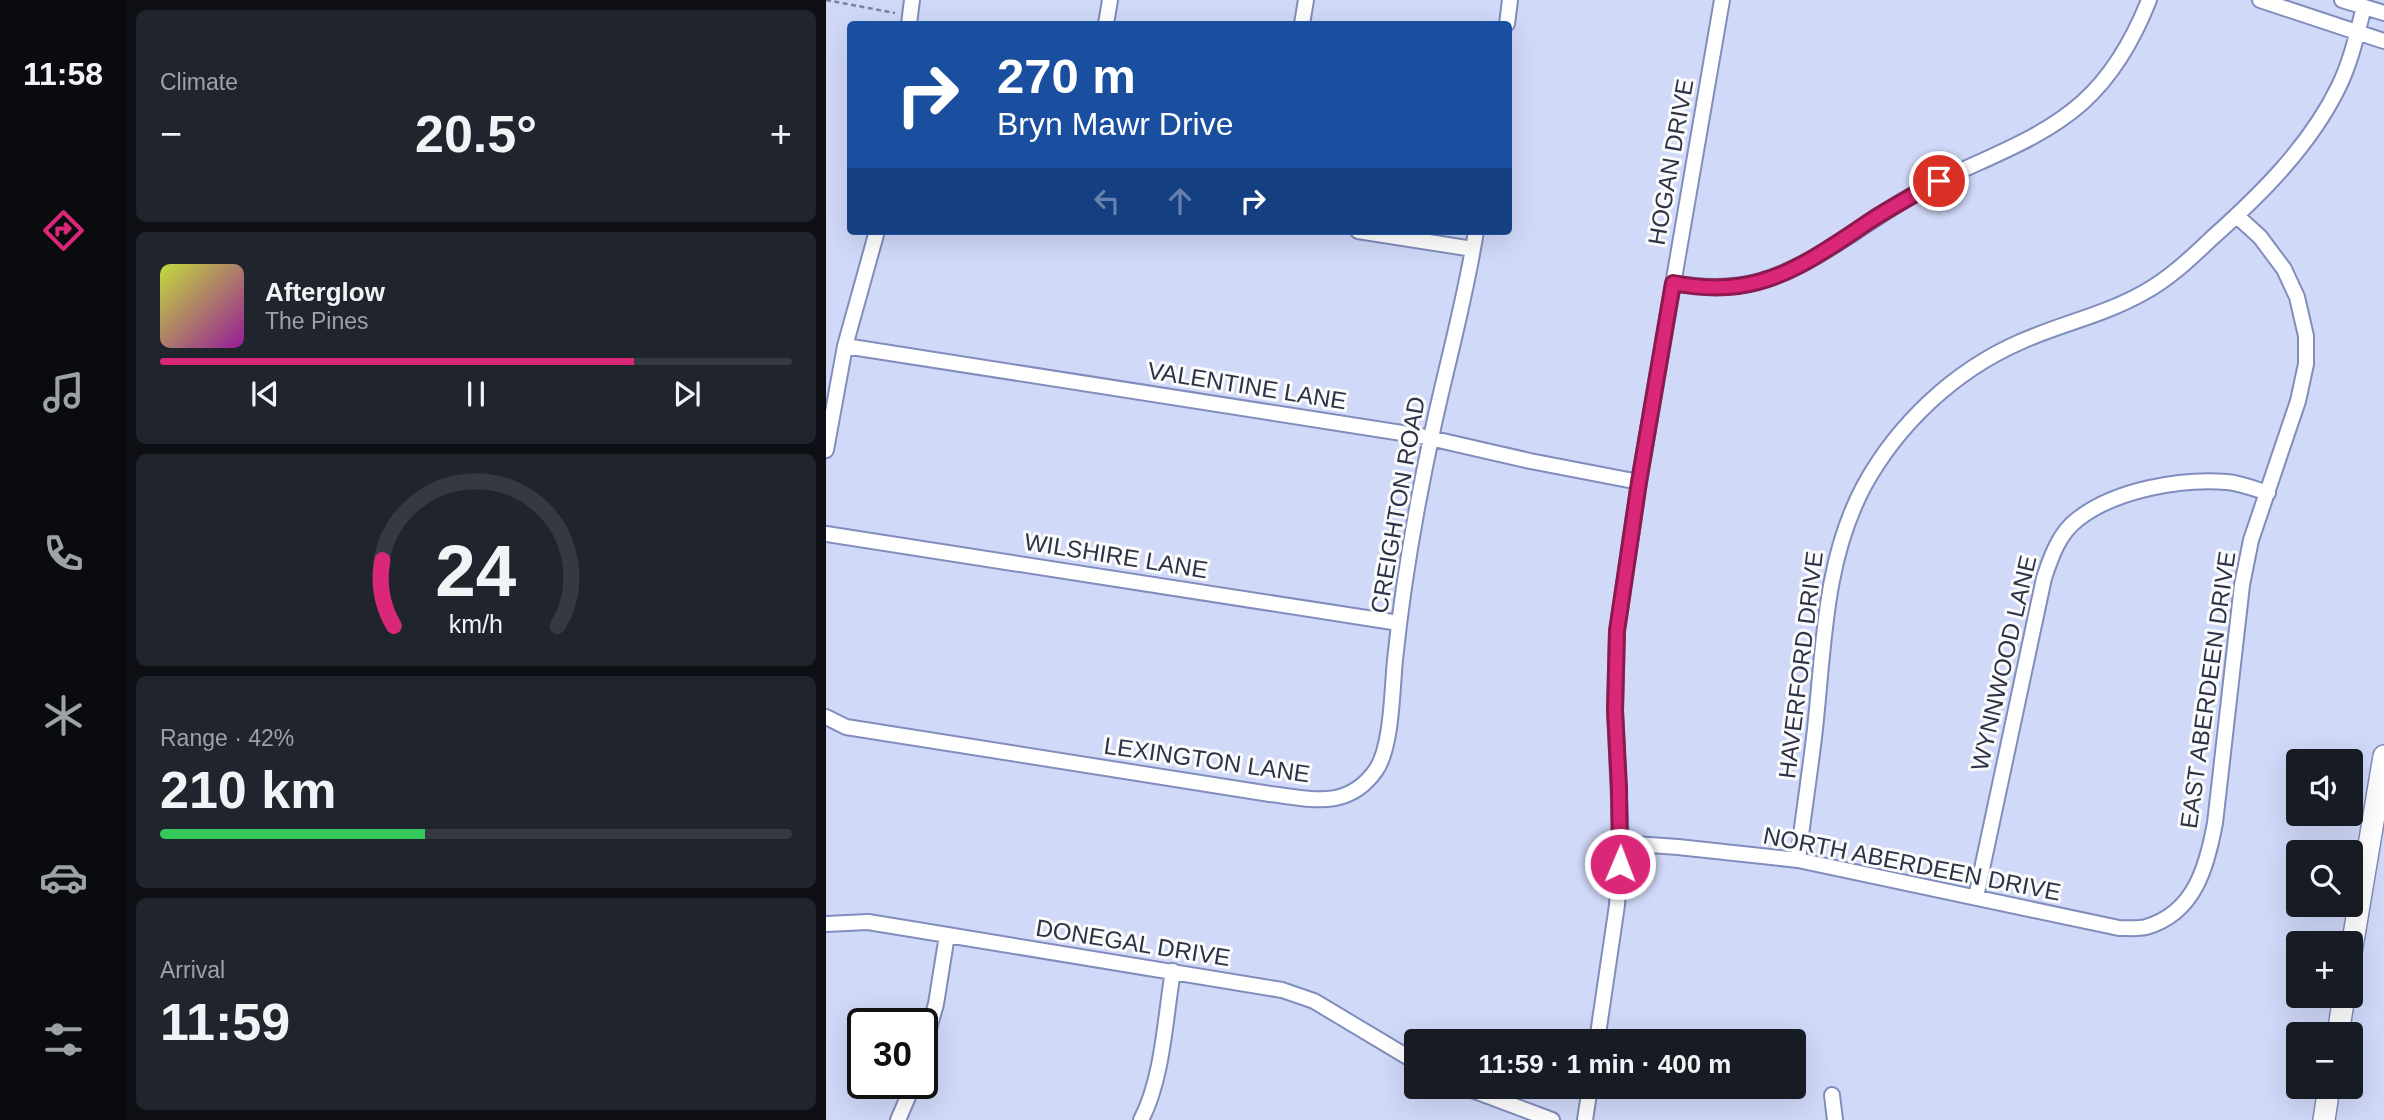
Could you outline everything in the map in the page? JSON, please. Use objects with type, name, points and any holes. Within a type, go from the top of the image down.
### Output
[{"type":"main road","points":[[2355,931],[2384,756]]},
{"type":"main road","points":[[2324,1120],[2327,1099]]},
{"type":"street","points":[[909,21],[912,0]]},
{"type":"street","points":[[1106,21],[1110,0]]},
{"type":"street","points":[[1302,21],[1306,0]]},
{"type":"street","points":[[1507,21],[1510,0]]},
{"type":"street","name":"HOGAN DRIVE","points":[[1599,1029],[1618,905],[1621,843],[1615,710],[1617,631],[1639,482],[1722,0]]},
{"type":"street","points":[[1673,283],[1725,287],[1772,278],[1808,261],[1896,204],[2035,136],[2083,102],[2102,81],[2125,50],[2149,0]]},
{"type":"street","points":[[2260,0],[2384,41]]},
{"type":"street","points":[[2342,0],[2384,13]]},
{"type":"street","name":"HAVERFORD DRIVE","points":[[1798,860],[1833,568],[1852,512],[1883,456],[1918,413],[1976,365],[2019,342],[2143,293],[2192,257],[2237,216],[2303,146],[2340,84],[2364,7]]},
{"type":"street","name":"EAST ABERDEEN DRIVE","points":[[2187,902],[2208,859],[2215,823],[2242,585],[2251,540],[2298,401],[2306,364],[2306,336],[2297,297],[2284,269],[2260,237],[2237,216]]},
{"type":"street","points":[[826,450],[845,346],[876,235]]},
{"type":"street","points":[[1384,235],[1474,249]]},
{"type":"street","name":"CREIGHTON ROAD","points":[[1365,783],[1377,768],[1386,747],[1399,623],[1415,520],[1476,235]]},
{"type":"street","name":"VALENTINE LANE","points":[[845,346],[1431,438],[1639,482]]},
{"type":"street","name":"WYNNWOOD LANE","points":[[1976,897],[2041,592],[2055,547],[2077,519],[2134,492],[2198,481],[2230,482],[2268,493]]},
{"type":"street","name":"WILSHIRE LANE","points":[[826,534],[1399,623]]},
{"type":"street","name":"LEXINGTON LANE","points":[[826,717],[846,727],[1311,799],[1339,798],[1359,790],[1365,783]]},
{"type":"street","name":"NORTH ABERDEEN DRIVE","points":[[1621,843],[1798,860],[2119,928],[2145,927],[2168,917],[2187,902]]},
{"type":"street","name":"DONEGAL DRIVE","points":[[826,924],[868,922],[1282,990],[1314,1001],[1404,1055]]},
{"type":"street","points":[[935,1008],[947,935]]},
{"type":"street","points":[[1141,1120],[1149,1104],[1158,1065],[1173,971]]},
{"type":"street","points":[[1832,1095],[1835,1120]]},
{"type":"street","points":[[898,1120],[907,1099]]},
{"type":"street","points":[[1496,1099],[1552,1120]]},
{"type":"street","points":[[1585,1120],[1588,1099]]},
{"type":"path","points":[[826,0],[899,13]]},
{"type":"route","points":[[1620,864],[1615,710],[1617,631],[1673,283],[1725,287],[1772,278],[1808,261],[1896,204],[1939,181]]}]
